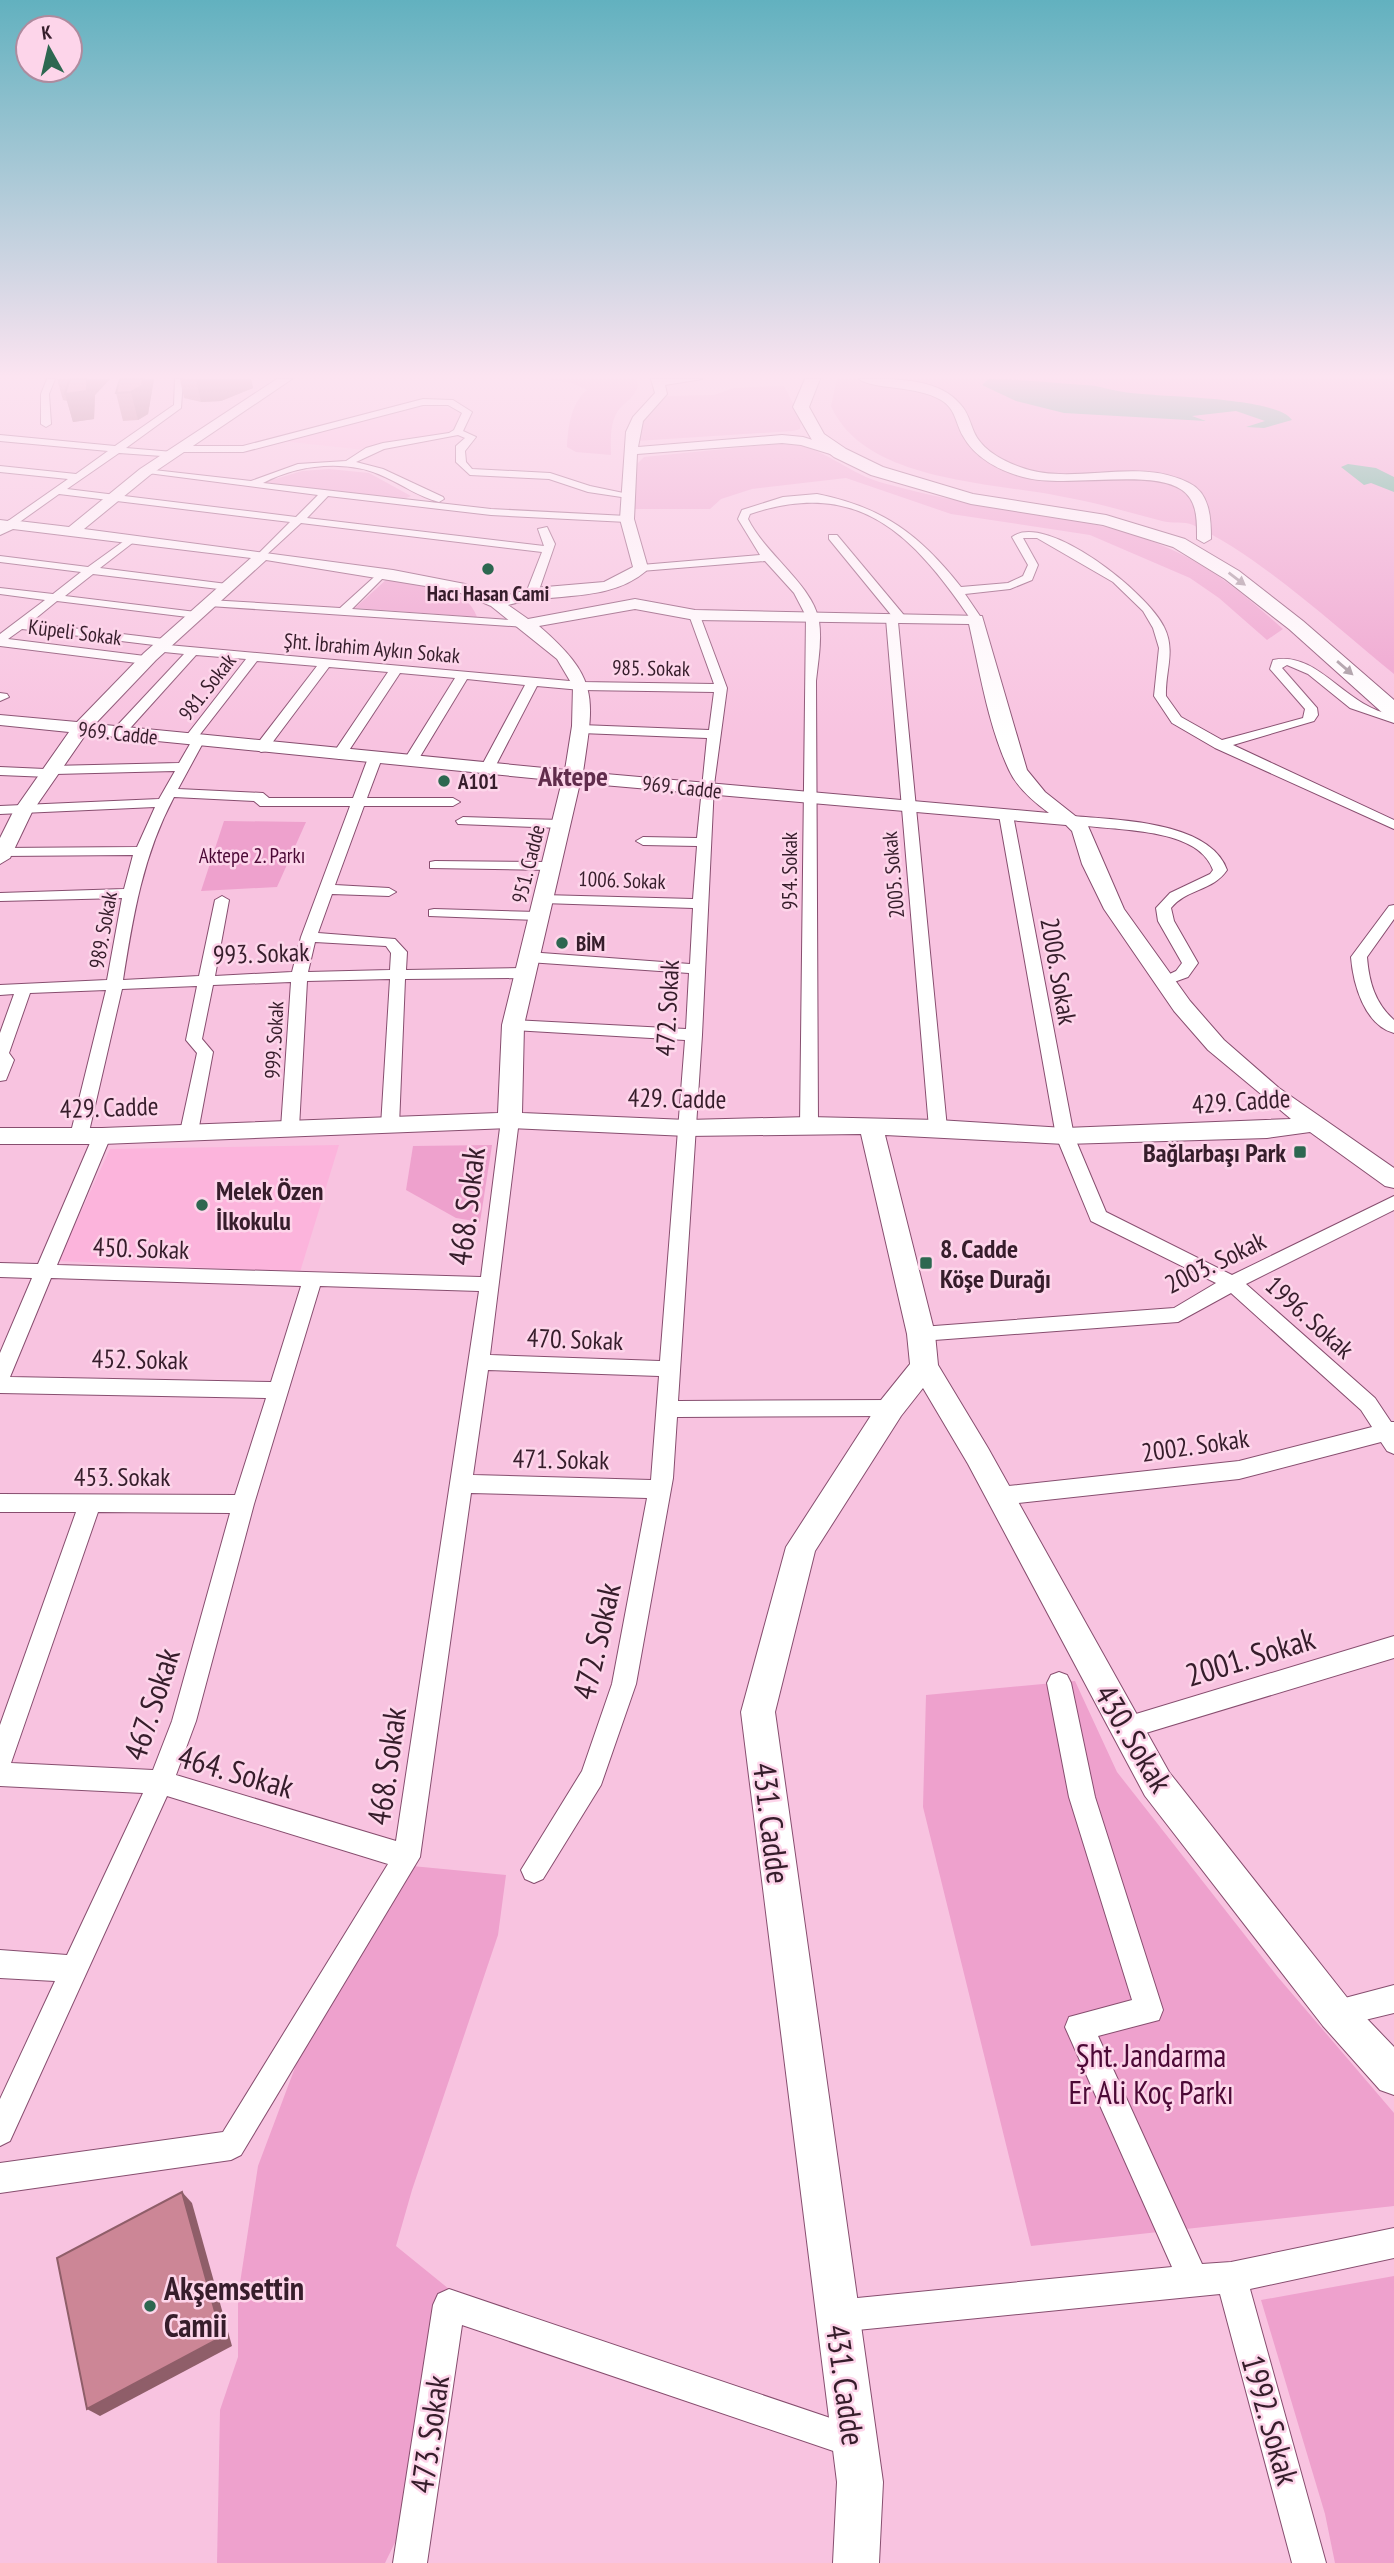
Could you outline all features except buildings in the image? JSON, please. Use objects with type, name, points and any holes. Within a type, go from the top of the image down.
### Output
[{"type":"highway","points":[[969,499],[1106,520],[1179,543],[1232,575],[1296,625],[1394,710]]},
{"type":"highway","points":[[1050,499],[1083,504],[1204,539],[1260,572],[1382,673]]},
{"type":"street","points":[[3,526],[44,499]]},
{"type":"street","points":[[73,531],[110,499]]},
{"type":"street","points":[[116,499],[548,550]]},
{"type":"street","points":[[2,848],[81,729],[156,650],[263,555],[320,499]]},
{"type":"street","points":[[369,499],[518,514],[627,519]]},
{"type":"street","points":[[438,499],[499,507]]},
{"type":"street","points":[[628,499],[627,519],[641,568]]},
{"type":"street","points":[[787,499],[746,512],[743,519],[748,534],[765,558],[793,586],[813,617]]},
{"type":"street","points":[[833,499],[884,517],[959,591],[976,619],[995,699],[1018,771],[1038,796],[1072,820],[1081,830],[1092,864],[1109,901],[1163,981],[1216,1045],[1312,1124],[1394,1180]]},
{"type":"street","points":[[1197,499],[1204,539]]},
{"type":"street","points":[[3,526],[73,531],[263,555],[383,572],[460,587],[496,603],[525,624],[563,656],[582,686]]},
{"type":"street","points":[[532,593],[550,540],[543,529]]},
{"type":"street","points":[[959,591],[1000,588],[1028,578],[1033,565],[1017,539],[1023,534],[1041,536],[1102,571],[1130,592],[1158,627],[1165,651],[1159,689],[1163,704],[1186,727],[1394,825]]},
{"type":"street","points":[[832,537],[897,619]]},
{"type":"street","points":[[0,641],[131,539]]},
{"type":"street","points":[[496,603],[532,593],[608,585],[632,576],[641,568],[765,558]]},
{"type":"street","points":[[0,559],[227,587]]},
{"type":"street","points":[[343,612],[383,572]]},
{"type":"street","points":[[0,592],[196,615]]},
{"type":"street","points":[[209,603],[525,624],[635,604],[695,615],[976,619]]},
{"type":"street","name":"472. Sokak","points":[[534,1870],[592,1777],[624,1684],[659,1489],[694,1035],[707,790],[720,688],[695,615]]},
{"type":"street","name":"954. Sokak","points":[[810,1125],[813,617]]},
{"type":"street","name":"2005. Sokak","points":[[897,619],[908,806],[938,1128]]},
{"type":"street","points":[[19,625],[156,650]]},
{"type":"street","name":"Küpeli Sokak","points":[[0,641],[156,650]]},
{"type":"street","name":"Şht. İbrahim Aykın Sokak","points":[[156,650],[193,651],[582,686]]},
{"type":"street","points":[[118,733],[193,651]]},
{"type":"street","name":"981. Sokak","points":[[194,741],[254,657]]},
{"type":"street","points":[[1220,745],[1308,721],[1312,715],[1311,708],[1276,669],[1277,663],[1283,661],[1303,665],[1354,704],[1394,719]]},
{"type":"street","points":[[261,748],[325,664]]},
{"type":"street","points":[[339,755],[396,670]]},
{"type":"street","points":[[411,760],[463,676]]},
{"type":"street","points":[[488,767],[533,682]]},
{"type":"street","name":"985. Sokak","points":[[582,686],[720,688]]},
{"type":"street","name":"951. Cadde","points":[[510,1120],[513,1025],[573,775],[581,729],[582,686]]},
{"type":"street","name":"969. Cadde","points":[[0,720],[261,748],[573,775],[707,790],[1072,820]]},
{"type":"street","points":[[581,729],[714,734]]},
{"type":"street","name":"989. Sokak","points":[[0,1377],[44,1271],[90,1136],[131,892],[143,851],[194,741]]},
{"type":"street","name":"999. Sokak","points":[[290,1128],[299,976],[310,937],[375,758]]},
{"type":"street","points":[[0,771],[184,767]]},
{"type":"street","points":[[0,810],[167,798],[263,797],[260,802],[453,802]]},
{"type":"street","name":"2006. Sokak","points":[[1006,815],[1065,1136]]},
{"type":"street","points":[[1072,820],[1179,835],[1203,844],[1219,860],[1220,870],[1214,880],[1176,895],[1163,908],[1166,921],[1190,963],[1182,974],[1163,981]]},
{"type":"street","points":[[463,821],[561,824]]},
{"type":"street","points":[[643,841],[704,842]]},
{"type":"street","points":[[2,848],[143,851]]},
{"type":"street","points":[[435,865],[551,866]]},
{"type":"street","points":[[327,889],[389,892]]},
{"type":"street","points":[[0,897],[131,892]]},
{"type":"street","name":"1006. Sokak","points":[[543,899],[701,904]]},
{"type":"street","points":[[189,1132],[205,1052],[194,1040],[222,900]]},
{"type":"street","points":[[1394,909],[1359,957],[1363,991],[1374,1009],[1394,1028]]},
{"type":"street","points":[[434,913],[538,916]]},
{"type":"street","points":[[310,937],[390,942],[399,952],[390,1126]]},
{"type":"street","name":"993. Sokak","points":[[0,990],[526,965],[697,969]]},
{"type":"street","points":[[0,1076],[6,1060],[1,1053],[24,988]]},
{"type":"street","points":[[513,1025],[694,1035]]},
{"type":"street","name":"429. Cadde","points":[[40,1137],[510,1120],[687,1128],[810,1125],[938,1128],[1065,1136],[1267,1130],[1312,1124]]},
{"type":"street","name":"468. Sokak","points":[[0,2178],[230,2145],[407,1857],[491,1284],[510,1120]]},
{"type":"street","points":[[871,1127],[923,1350]]},
{"type":"street","points":[[0,1136],[40,1137]]},
{"type":"street","name":"1996. Sokak","points":[[1065,1136],[1098,1216],[1233,1283],[1368,1404],[1392,1436]]},
{"type":"street","points":[[0,1144],[40,1137]]},
{"type":"street","name":"2003. Sokak","points":[[923,1350],[1178,1315],[1233,1283],[1394,1202]]},
{"type":"street","name":"450. Sokak","points":[[0,1270],[491,1284]]},
{"type":"street","name":"467. Sokak","points":[[0,2131],[161,1782],[184,1721],[243,1504],[313,1279]]},
{"type":"street","name":"431. Cadde","points":[[856,2563],[860,2482],[758,1712],[801,1547],[891,1408],[923,1350]]},
{"type":"street","name":"430. Sokak","points":[[923,1350],[999,1496],[1157,1784],[1336,2013],[1394,2076]]},
{"type":"street","name":"470. Sokak","points":[[479,1363],[670,1369]]},
{"type":"street","name":"452. Sokak","points":[[0,1385],[279,1390]]},
{"type":"street","points":[[667,1409],[891,1408]]},
{"type":"street","name":"2002. Sokak","points":[[999,1496],[1238,1470],[1392,1436]]},
{"type":"street","name":"471. Sokak","points":[[461,1484],[659,1489]]},
{"type":"street","name":"453. Sokak","points":[[0,1503],[243,1504]]},
{"type":"street","points":[[0,1760],[90,1503]]},
{"type":"street","name":"2001. Sokak","points":[[1126,1728],[1394,1647]]},
{"type":"street","points":[[1059,1683],[1082,1797],[1149,2010],[1079,2028],[1193,2280]]},
{"type":"street","name":"464. Sokak","points":[[0,1774],[161,1782],[407,1857]]},
{"type":"street","points":[[0,1964],[74,1969]]},
{"type":"street","points":[[1336,2013],[1394,1999]]},
{"type":"street","points":[[837,2316],[1231,2277],[1394,2243]]},
{"type":"street","name":"1992. Sokak","points":[[1231,2277],[1309,2563]]},
{"type":"street","name":"473. Sokak","points":[[410,2563],[449,2305],[855,2443]]},
{"type":"shaded area","name":"Melek Özen İlkokulu","points":[[339,1145],[300,1272],[58,1261],[110,1149]]},
{"type":"green space","points":[[635,499],[722,499],[710,509],[634,509]]},
{"type":"green space","points":[[906,499],[948,499],[1054,516],[1129,534],[1165,547],[1199,564],[1221,578],[1283,629],[1267,640],[1219,598],[1190,578],[1090,535],[951,514]]},
{"type":"green space","points":[[1075,499],[1394,499],[1394,674],[1271,573],[1218,538],[1193,525],[1166,522]]},
{"type":"green space","points":[[387,579],[438,587],[451,592],[471,606],[477,617],[355,608]]},
{"type":"green space","name":"Aktepe 2. Parkı","points":[[224,821],[306,822],[277,887],[201,891]]},
{"type":"green space","points":[[492,1145],[480,1222],[456,1218],[406,1190],[413,1146]]},
{"type":"green space","name":"Şht. Jandarma Er Ali Koç Parkı","points":[[1075,1681],[1117,1772],[1277,1976],[1394,2113],[1394,2206],[1031,2246],[923,1807],[926,1695]]},
{"type":"green space","points":[[412,1866],[506,1875],[498,1935],[412,2190],[396,2246],[449,2289],[429,2365],[403,2526],[385,2563],[217,2563],[220,2410],[238,2357],[238,2296],[258,2166],[308,2033]]},
{"type":"green space","points":[[1394,2276],[1394,2563],[1335,2563],[1325,2514],[1261,2300]]},
{"type":"place","name":"Hacı Hasan Cami","points":[[488,569]]},
{"type":"place","name":"A101","points":[[444,781]]},
{"type":"place","name":"BİM","points":[[562,943]]},
{"type":"place","name":"Bağlarbaşı Park","points":[[1300,1152]]},
{"type":"place","name":"Melek Özen İlkokulu","points":[[202,1205]]},
{"type":"place","name":"8. Cadde Köşe Durağı","points":[[926,1263]]},
{"type":"place","name":"Akşemsettin Camii","points":[[150,2306]]},
{"type":"district","name":"Aktepe","points":[[573,775]]}]
